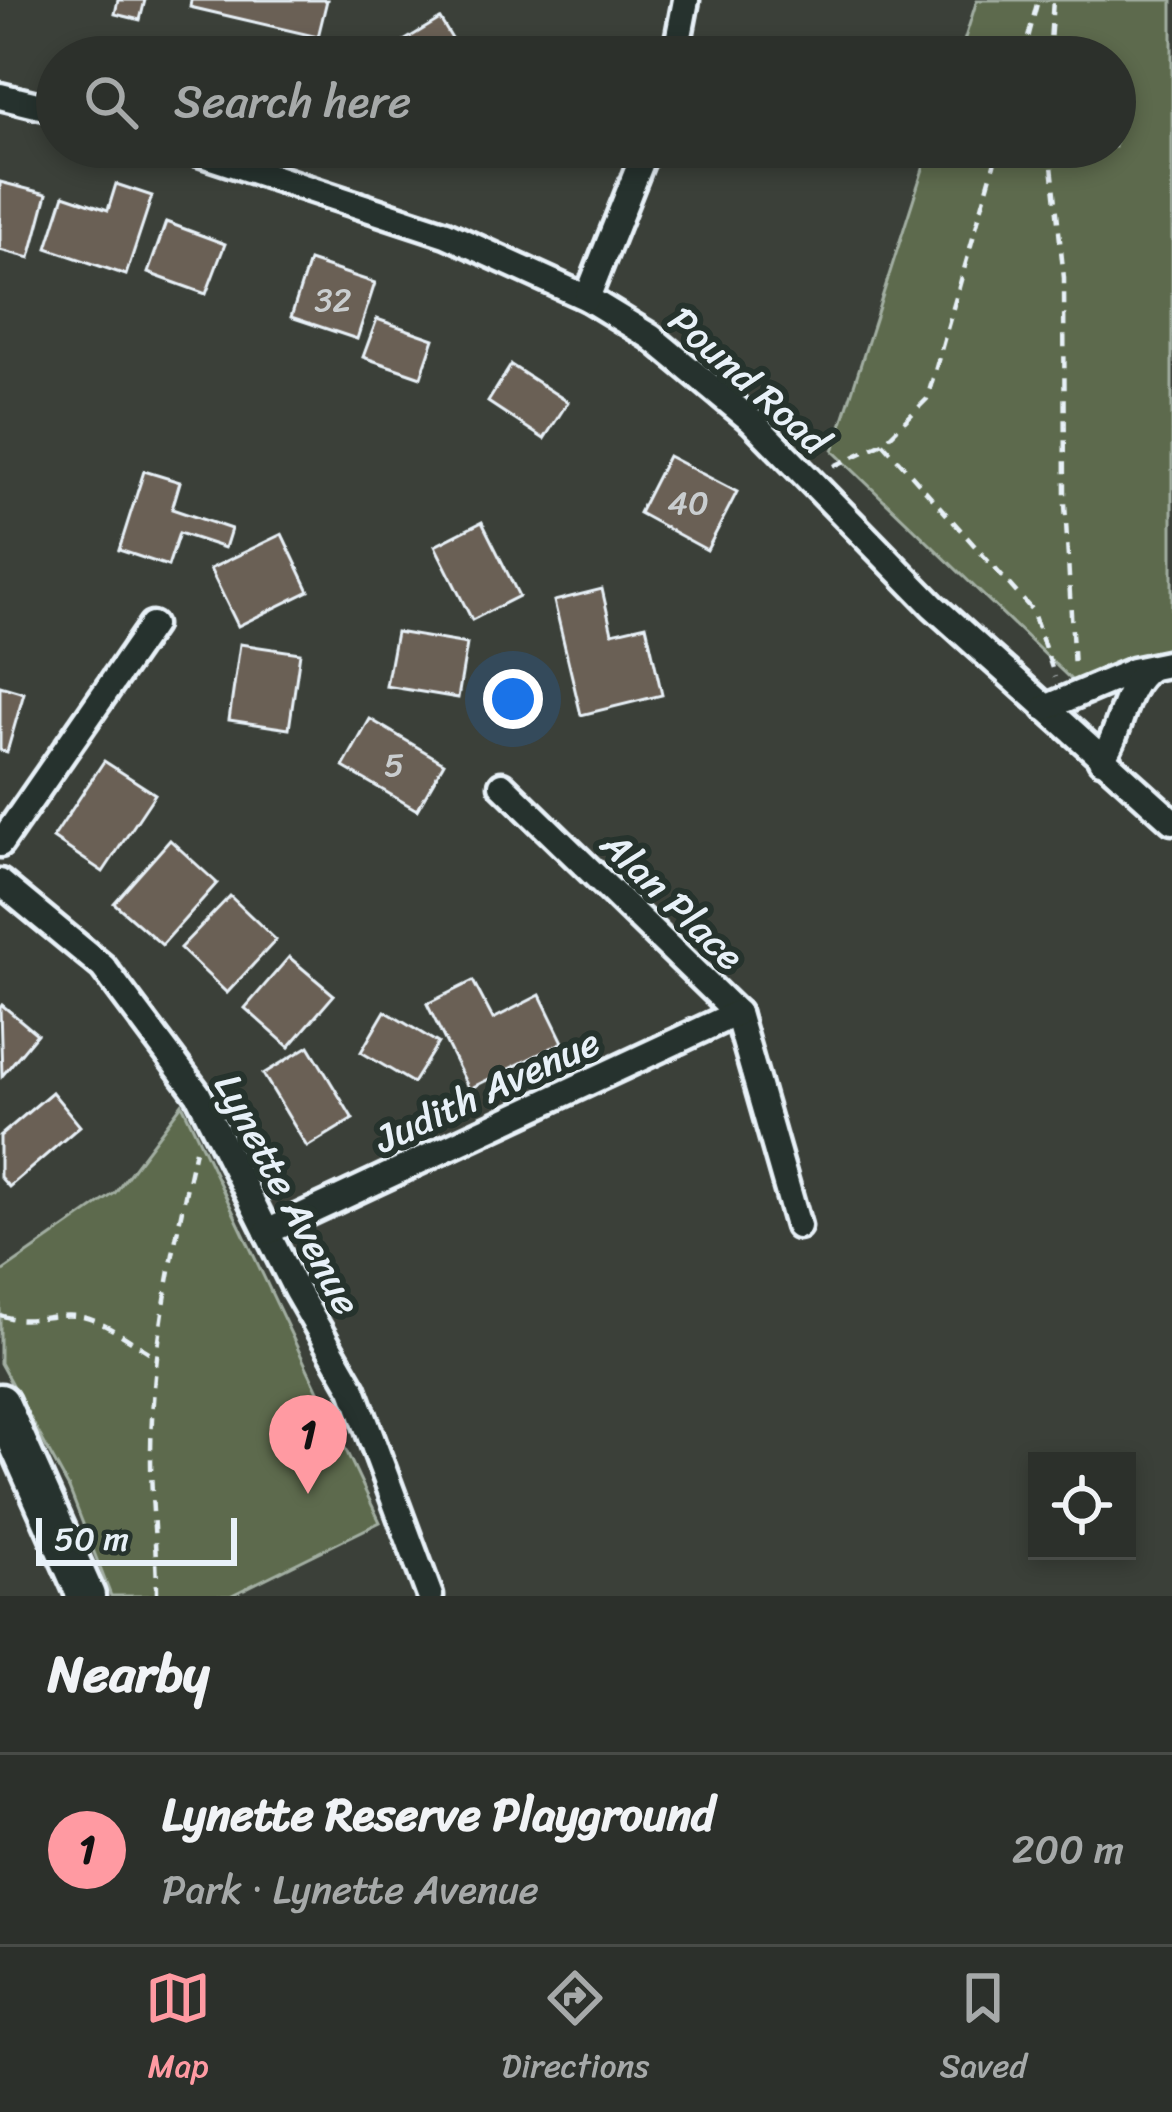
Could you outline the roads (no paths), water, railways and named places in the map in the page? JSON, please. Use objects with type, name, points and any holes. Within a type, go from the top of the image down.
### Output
[{"type":"main road","points":[[0,1403],[86,1596]]},
{"type":"street","points":[[679,36],[686,0]]},
{"type":"street","points":[[0,96],[36,105]]},
{"type":"street","name":"Pound Road","points":[[245,168],[446,234],[587,298],[651,337],[752,421],[933,606],[1061,700],[1101,760],[1172,821]]},
{"type":"street","points":[[587,298],[639,168]]},
{"type":"street","points":[[0,844],[152,625]]},
{"type":"street","points":[[1061,700],[1162,665]]},
{"type":"street","points":[[1101,760],[1122,722],[1131,687],[1162,665]]},
{"type":"street","name":"Alan Place","points":[[502,785],[737,1013],[798,1226]]},
{"type":"street","name":"Lynette Avenue","points":[[0,882],[103,968],[198,1094],[353,1389],[430,1596]]},
{"type":"street","name":"Judith Avenue","points":[[267,1232],[737,1013]]},
{"type":"place","name":"Lynette Reserve Playground","points":[[308,1494]]}]
